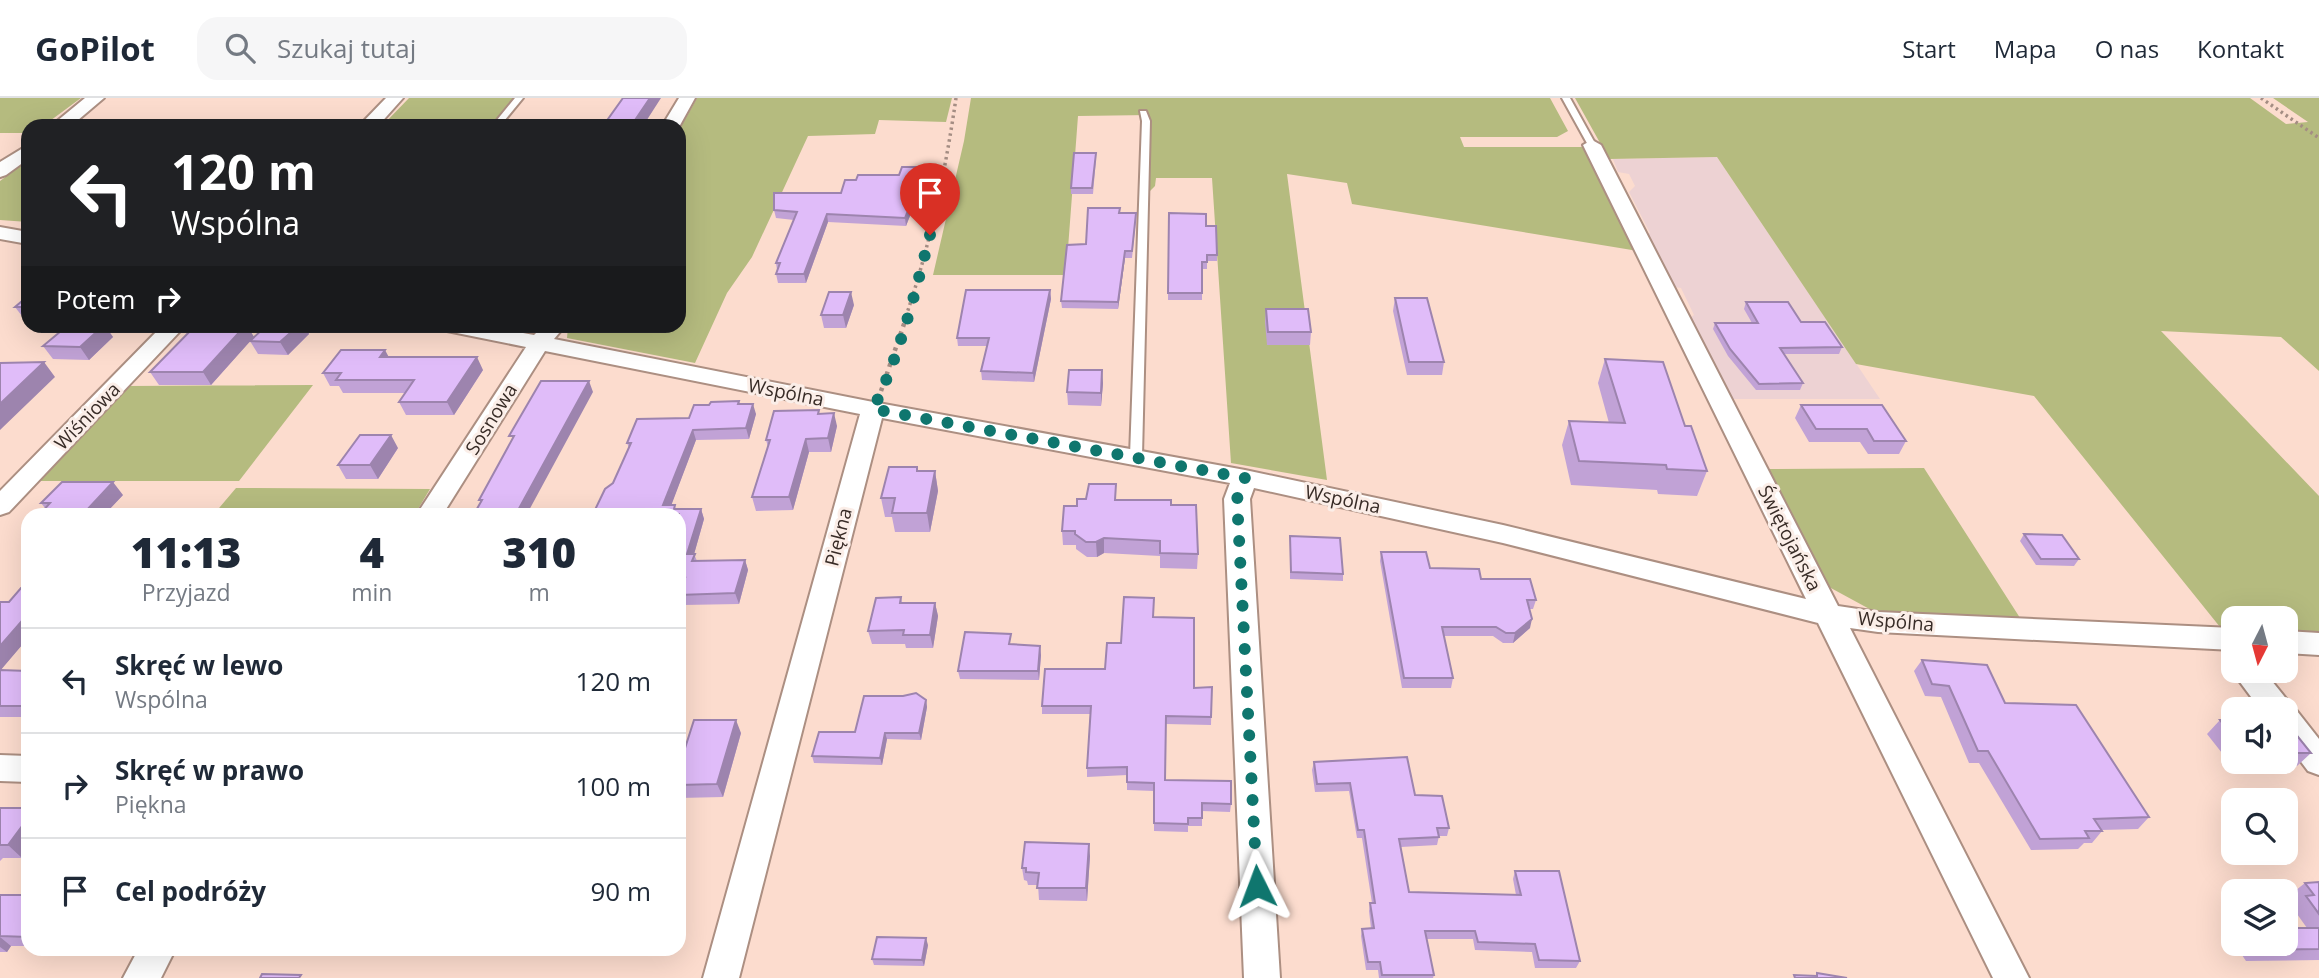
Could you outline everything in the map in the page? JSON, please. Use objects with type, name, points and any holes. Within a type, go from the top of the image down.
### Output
[{"type":"street","points":[[69,119],[96,98]]},
{"type":"street","points":[[375,119],[395,98]]},
{"type":"street","points":[[675,119],[687,98]]},
{"type":"street","name":"Świętojańska","points":[[1592,145],[2011,978]]},
{"type":"street","points":[[0,171],[21,155]]},
{"type":"street","points":[[0,233],[21,237]]},
{"type":"street","name":"Wiśniowa","points":[[0,506],[167,333]]},
{"type":"street","name":"Wspólna","points":[[546,334],[873,409],[1136,456],[1503,534],[1828,615],[1878,622],[2221,643]]},
{"type":"street","name":"Sosnowa","points":[[434,508],[546,334]]},
{"type":"street","name":"Piękna","points":[[721,978],[873,409]]},
{"type":"street","points":[[1245,478],[1237,499],[1262,978]]},
{"type":"street","points":[[2298,643],[2319,644]]},
{"type":"street","points":[[2256,683],[2267,697]]},
{"type":"street","points":[[2298,735],[2319,762]]},
{"type":"street","points":[[0,768],[21,769]]},
{"type":"street","points":[[141,978],[154,956]]},
{"type":"lane","points":[[502,119],[519,98]]},
{"type":"lane","name":"Świętojańska","points":[[1566,98],[1592,145]]},
{"type":"lane","points":[[1136,456],[1146,121],[1143,113]]},
{"type":"path","points":[[873,409],[884,386],[918,283],[947,163],[956,98]]},
{"type":"path","points":[[2262,98],[2319,138]]},
{"type":"shaded area","points":[[1717,157],[1880,399],[1731,399],[1689,319],[1694,315],[1681,288],[1674,287],[1644,234],[1650,233],[1629,192],[1635,186],[1629,174],[1618,172],[1613,159]]},
{"type":"green space","points":[[0,98],[81,98],[52,119],[21,119],[21,133],[0,133]]},
{"type":"green space","points":[[409,98],[514,98],[497,119],[389,119]]},
{"type":"green space","points":[[697,98],[952,98],[946,122],[879,120],[875,134],[808,136],[752,257],[727,293],[695,363],[567,338],[567,333],[686,333],[685,119]]},
{"type":"green space","points":[[971,98],[1550,98],[1568,131],[1557,137],[1460,137],[1464,147],[1587,147],[1638,251],[1352,204],[1347,183],[1287,174],[1327,480],[1231,463],[1212,178],[1156,178],[1155,186],[1149,192],[1149,115],[1078,116],[1066,275],[933,275],[964,141]]},
{"type":"green space","points":[[1575,98],[2250,98],[2286,124],[2308,122],[2273,98],[2319,98],[2319,371],[2281,337],[2161,331],[2319,496],[2319,633],[2298,632],[2298,606],[2221,606],[2220,627],[2034,396],[1856,364],[1717,157],[1609,159]]},
{"type":"green space","points":[[21,165],[21,222],[0,220],[0,181]]},
{"type":"green space","points":[[313,385],[239,481],[38,481],[129,386]]},
{"type":"green space","points":[[1924,468],[2022,621],[1875,612],[1829,587],[1767,469]]},
{"type":"green space","points":[[236,488],[430,489],[419,508],[219,508]]},
{"type":"building","points":[[623,98],[650,98],[636,119],[608,119]]},
{"type":"building","points":[[1074,153],[1096,153],[1092,188],[1071,188]]},
{"type":"building","points":[[902,167],[925,167],[905,218],[827,214],[804,274],[776,274],[780,263],[776,263],[797,212],[774,210],[774,193],[841,193],[845,180],[856,180],[858,175],[899,175]]},
{"type":"building","points":[[1088,208],[1120,208],[1119,213],[1136,213],[1132,251],[1125,251],[1118,302],[1061,301],[1067,245],[1086,244]]},
{"type":"building","points":[[1169,213],[1206,214],[1206,226],[1216,226],[1217,255],[1207,255],[1207,262],[1202,262],[1202,293],[1168,293]]},
{"type":"building","points":[[966,290],[1050,290],[1033,373],[981,371],[989,338],[957,338]]},
{"type":"building","points":[[829,292],[851,292],[843,315],[821,315]]},
{"type":"building","points":[[1395,298],[1427,298],[1444,362],[1409,362]]},
{"type":"building","points":[[1746,302],[1788,302],[1801,322],[1825,322],[1842,347],[1780,348],[1803,383],[1759,384],[1730,349],[1715,323],[1758,323]]},
{"type":"building","points":[[1266,309],[1308,309],[1311,332],[1268,332]]},
{"type":"building","points":[[59,333],[95,333],[80,347],[43,346]]},
{"type":"building","points":[[188,333],[239,333],[203,372],[150,372]]},
{"type":"building","points":[[259,333],[290,333],[280,342],[250,341]]},
{"type":"building","points":[[341,350],[385,350],[380,357],[477,357],[447,402],[399,402],[414,380],[336,380],[341,373],[323,373]]},
{"type":"building","points":[[1605,359],[1663,362],[1685,426],[1691,426],[1707,471],[1667,469],[1666,465],[1579,461],[1569,421],[1625,423]]},
{"type":"building","points":[[44,362],[0,404],[0,363]]},
{"type":"building","points":[[1069,370],[1102,370],[1101,393],[1067,392]]},
{"type":"building","points":[[541,381],[589,381],[519,508],[477,508],[482,500],[479,500],[514,436],[509,436]]},
{"type":"building","points":[[739,401],[738,404],[753,404],[746,428],[693,430],[663,505],[675,505],[674,508],[596,508],[605,489],[613,483],[631,443],[627,443],[637,419],[689,418],[694,405],[709,405],[711,402]]},
{"type":"building","points":[[1801,405],[1882,405],[1906,441],[1874,441],[1867,429],[1816,429]]},
{"type":"building","points":[[819,410],[818,414],[834,413],[828,438],[806,439],[789,497],[752,497],[770,440],[766,440],[774,411]]},
{"type":"building","points":[[360,435],[391,435],[370,465],[338,465]]},
{"type":"building","points":[[889,467],[917,467],[917,471],[935,471],[927,513],[892,513],[895,498],[881,498]]},
{"type":"building","points":[[62,482],[113,482],[89,508],[46,508],[50,503],[41,503]]},
{"type":"building","points":[[1089,484],[1116,484],[1115,500],[1171,500],[1171,505],[1196,505],[1198,554],[1160,553],[1160,541],[1104,538],[1096,542],[1086,542],[1075,534],[1075,531],[1062,531],[1064,506],[1077,506],[1077,499],[1086,499]]},
{"type":"building","points":[[686,509],[701,509],[687,554],[695,554],[692,561],[745,560],[735,593],[686,595]]},
{"type":"building","points":[[2024,534],[2062,535],[2079,559],[2041,559]]},
{"type":"building","points":[[1290,536],[1340,538],[1343,574],[1291,572]]},
{"type":"building","points":[[1381,552],[1426,552],[1430,568],[1479,569],[1481,579],[1530,579],[1536,600],[1527,600],[1532,619],[1515,633],[1506,633],[1496,627],[1442,627],[1453,678],[1404,678]]},
{"type":"building","points":[[21,588],[21,622],[0,646],[0,602],[9,602]]},
{"type":"building","points":[[901,597],[900,603],[935,603],[930,635],[903,635],[904,630],[868,631],[876,598]]},
{"type":"building","points":[[1124,597],[1154,598],[1153,617],[1194,618],[1194,688],[1212,687],[1211,717],[1166,716],[1165,780],[1231,781],[1231,804],[1202,803],[1202,818],[1188,818],[1188,824],[1154,823],[1154,783],[1127,782],[1127,767],[1087,768],[1091,706],[1042,706],[1045,669],[1105,669],[1107,643],[1121,643]]},
{"type":"building","points":[[965,632],[1011,634],[1009,644],[1040,646],[1038,671],[958,671]]},
{"type":"building","points":[[1922,660],[1987,665],[2005,703],[2076,705],[2149,817],[2094,819],[2102,831],[2085,831],[2089,838],[2040,839],[1988,751],[1978,751],[1949,686],[1932,684]]},
{"type":"building","points":[[0,670],[21,671],[21,706],[0,706]]},
{"type":"building","points":[[916,693],[926,700],[919,733],[885,733],[880,758],[812,756],[819,732],[855,732],[864,696],[903,696]]},
{"type":"building","points":[[694,720],[736,720],[717,784],[686,785],[686,745]]},
{"type":"building","points":[[2298,737],[2311,753],[2298,753]]},
{"type":"building","points":[[1407,757],[1415,795],[1442,796],[1449,828],[1437,828],[1439,837],[1399,839],[1409,892],[1521,895],[1515,871],[1559,871],[1580,961],[1539,960],[1535,944],[1478,942],[1475,931],[1425,931],[1434,975],[1382,975],[1380,962],[1368,962],[1362,929],[1374,928],[1370,903],[1375,903],[1364,830],[1358,830],[1350,783],[1317,784],[1314,762]]},
{"type":"building","points":[[0,808],[21,808],[21,827],[8,845],[0,845]]},
{"type":"building","points":[[1025,842],[1089,844],[1086,888],[1037,888],[1039,873],[1026,872],[1026,868],[1022,868]]},
{"type":"building","points":[[2319,882],[2319,914],[2306,896],[2314,895],[2305,883]]},
{"type":"building","points":[[0,895],[21,895],[21,937],[0,936]]},
{"type":"building","points":[[2298,928],[2319,928],[2319,949],[2298,949]]},
{"type":"building","points":[[877,937],[926,938],[922,960],[872,959]]},
{"type":"building","points":[[1817,973],[1847,978],[1795,978],[1794,975],[1817,976]]},
{"type":"building","points":[[262,974],[301,975],[299,978],[260,978]]},
{"type":"route","points":[[930,235],[918,283],[884,386],[873,409],[1245,478],[1237,499],[1257,886]]}]
